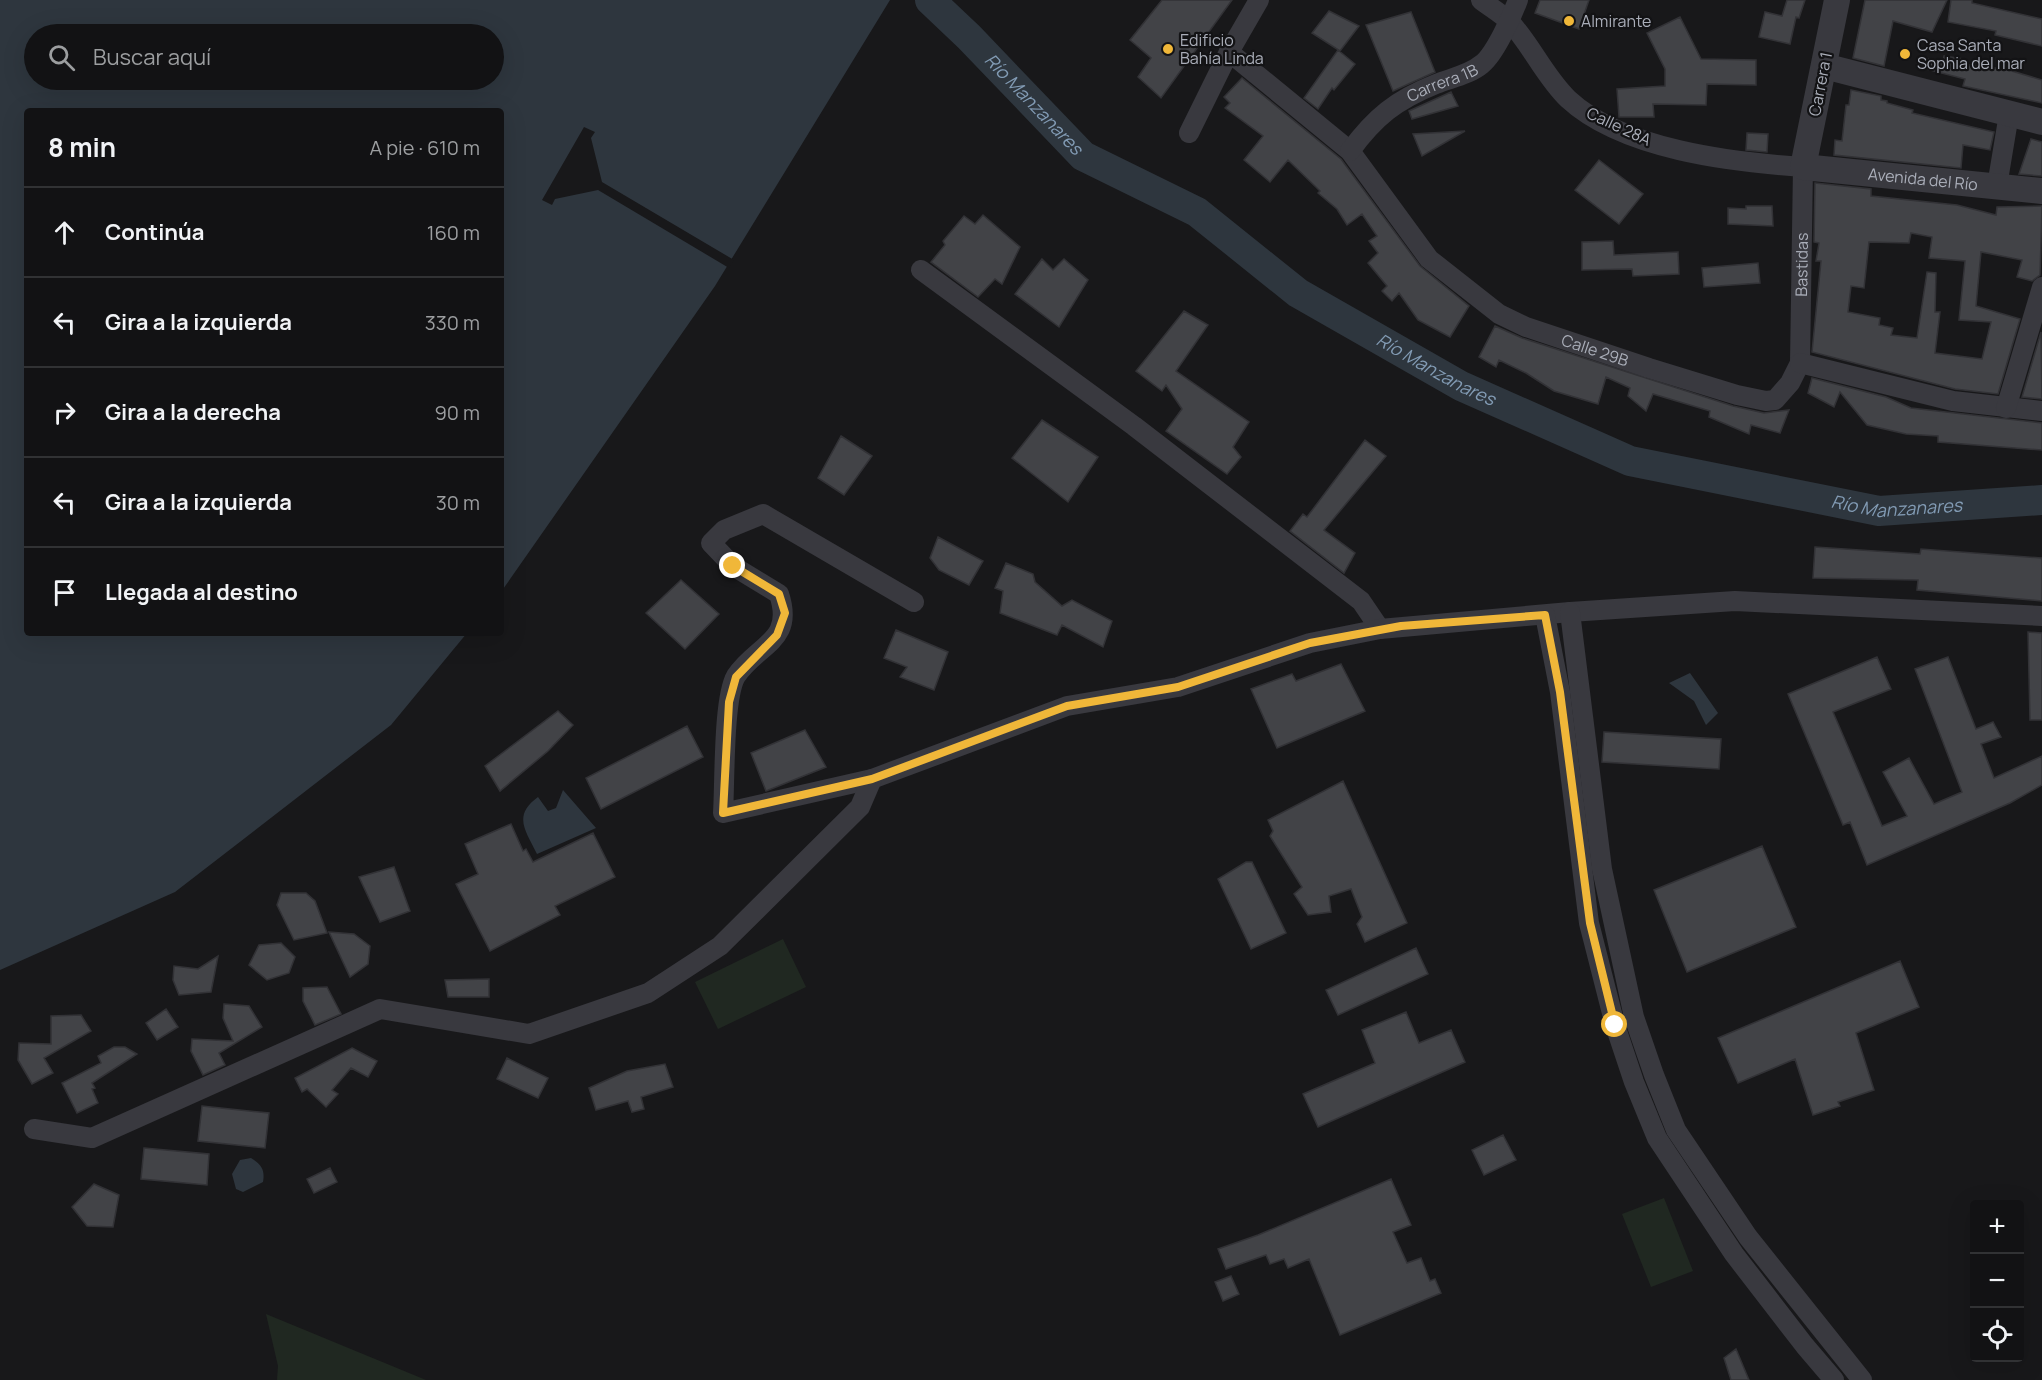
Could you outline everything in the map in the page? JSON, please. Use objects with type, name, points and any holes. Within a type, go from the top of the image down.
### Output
[{"type":"street","points":[[1189,133],[1229,52],[1259,0]]},
{"type":"street","name":"Calle 28A","points":[[1481,0],[1510,22],[1554,84],[1569,100],[1599,120],[1629,134],[1671,148],[1736,161],[1803,167]]},
{"type":"street","name":"Carrera 1B","points":[[1350,151],[1374,120],[1394,104],[1436,84],[1464,75],[1484,63],[1510,22],[1518,0]]},
{"type":"street","name":"Carrera 1","points":[[1803,167],[1838,0]]},
{"type":"street","name":"Calle 29B","points":[[1229,52],[1350,151],[1429,259],[1499,314],[1526,327],[1649,368],[1766,401],[1775,400],[1783,393],[1800,363]]},
{"type":"street","points":[[1824,66],[2042,122]]},
{"type":"street","points":[[1997,186],[2009,114]]},
{"type":"street","name":"Avenida del Río","points":[[1803,167],[2042,191]]},
{"type":"street","name":"Bastidas","points":[[1800,363],[1803,167]]},
{"type":"street","points":[[921,270],[1134,426],[1361,601],[1380,629]]},
{"type":"street","points":[[2006,408],[2042,286]]},
{"type":"street","points":[[1800,363],[1953,401],[2042,411]]},
{"type":"street","points":[[914,602],[763,513],[724,530],[711,543],[733,566],[779,594],[785,613],[777,635],[736,677],[729,702],[723,813],[872,779],[1067,706],[1178,687],[1310,643],[1380,629],[1570,612],[1735,601],[2042,616]]},
{"type":"street","points":[[1570,612],[1602,869],[1624,975],[1653,1075],[1676,1130],[1748,1238],[1862,1380]]},
{"type":"street","points":[[1545,615],[1560,692],[1590,923],[1615,1025],[1634,1082],[1657,1138],[1734,1254],[1834,1380]]},
{"type":"street","points":[[33,1129],[92,1138],[381,1009],[529,1034],[648,993],[720,946],[860,807],[872,779]]},
{"type":"street","points":[[1634,1082],[1653,1075]]},
{"type":"shaded area","points":[[0,0],[890,0],[715,286],[504,588],[504,108],[24,108],[24,636],[465,636],[391,725],[175,892],[0,970]]},
{"type":"shaded area","points":[[1690,673],[1718,713],[1706,725],[1694,701],[1669,683]]},
{"type":"shaded area","points":[[563,790],[596,828],[537,854],[524,824],[525,811],[538,797],[548,811],[556,808]]},
{"type":"shaded area","points":[[783,939],[806,987],[718,1029],[695,982]]},
{"type":"shaded area","points":[[251,1158],[262,1168],[263,1182],[243,1192],[236,1189],[232,1174],[240,1160]]},
{"type":"shaded area","points":[[1664,1198],[1693,1271],[1651,1287],[1622,1214]]},
{"type":"shaded area","points":[[266,1314],[426,1380],[277,1380],[278,1366]]},
{"type":"pier","points":[[584,127],[595,132],[591,138],[602,182],[734,260],[729,268],[598,190],[555,199],[552,205],[542,200]]},
{"type":"building","name":"Edificio Bahía Linda","points":[[1162,0],[1232,0],[1161,98],[1138,77],[1151,58],[1130,40]]},
{"type":"building","name":"Almirante","points":[[1540,0],[1589,0],[1579,29],[1535,13]]},
{"type":"building","points":[[1787,0],[1805,0],[1799,18],[1796,17],[1790,44],[1759,37],[1765,12],[1782,16]]},
{"type":"building","points":[[1865,0],[1947,0],[1932,32],[1893,21],[1884,66],[1853,58]]},
{"type":"building","points":[[1951,0],[1972,0],[1972,3],[2042,19],[2042,46],[1995,35],[1996,31],[1948,22]]},
{"type":"building","points":[[1329,11],[1359,26],[1340,51],[1312,33]]},
{"type":"building","points":[[1411,12],[1435,72],[1393,91],[1366,25]]},
{"type":"building","points":[[1680,17],[1701,59],[1756,60],[1756,85],[1707,84],[1706,105],[1653,104],[1654,117],[1619,117],[1617,89],[1665,86],[1665,69],[1647,33]]},
{"type":"building","points":[[1338,50],[1355,64],[1334,90],[1332,88],[1318,109],[1304,98]]},
{"type":"building","points":[[1944,56],[1964,59],[1962,64],[2005,69],[2042,80],[2042,103],[1963,86],[1965,79],[1922,68],[1923,58],[1943,61]]},
{"type":"building","points":[[1242,78],[1341,159],[1420,266],[1469,306],[1450,337],[1418,320],[1399,293],[1392,301],[1382,291],[1387,286],[1368,263],[1378,253],[1369,241],[1377,236],[1362,214],[1347,225],[1337,209],[1318,193],[1320,191],[1288,160],[1270,182],[1244,160],[1263,136],[1225,108],[1230,103],[1224,97]]},
{"type":"building","points":[[1851,90],[1881,96],[1881,100],[1913,110],[1912,113],[1994,132],[1990,150],[1963,145],[1961,168],[1834,155],[1835,140],[1842,141],[1846,105],[1849,105]]},
{"type":"building","points":[[1451,92],[1458,106],[1412,119],[1409,111]]},
{"type":"building","points":[[1465,131],[1422,156],[1413,134]]},
{"type":"building","points":[[1747,133],[1768,134],[1767,152],[1746,150]]},
{"type":"building","points":[[2031,139],[2042,142],[2042,176],[2019,174]]},
{"type":"building","points":[[1599,160],[1643,194],[1619,224],[1575,190]]},
{"type":"building","points":[[1815,183],[1871,189],[1871,196],[1957,205],[1996,215],[1997,207],[2042,206],[2040,275],[2032,281],[2017,277],[2022,260],[1981,252],[1976,306],[2020,319],[1998,394],[1955,389],[1812,352],[1821,261],[1816,261],[1819,243],[1814,242]],"holes":[[[1911,233],[1932,237],[1929,258],[1965,261],[1959,320],[1991,322],[1982,359],[1935,353],[1940,312],[1935,312],[1936,273],[1927,272],[1917,338],[1891,335],[1893,328],[1879,325],[1880,318],[1848,312],[1851,286],[1864,288],[1869,242],[1909,243]]]},
{"type":"building","points":[[1746,206],[1772,206],[1773,226],[1728,224],[1728,208],[1746,209]]},
{"type":"building","points":[[983,215],[1020,247],[1002,284],[995,279],[978,297],[931,262],[945,245],[943,241],[964,216],[975,224]]},
{"type":"building","points":[[1613,241],[1614,255],[1678,252],[1679,274],[1633,276],[1632,269],[1582,270],[1582,242]]},
{"type":"building","points":[[1042,259],[1053,270],[1064,259],[1088,280],[1059,327],[1015,294]]},
{"type":"building","points":[[1758,263],[1760,283],[1704,287],[1702,268]]},
{"type":"building","points":[[1184,311],[1208,325],[1176,371],[1249,422],[1233,447],[1241,457],[1227,474],[1166,431],[1182,409],[1166,385],[1162,391],[1136,371]]},
{"type":"building","points":[[1495,326],[1522,338],[1733,406],[1764,413],[1789,410],[1780,433],[1751,425],[1749,434],[1709,417],[1710,411],[1653,394],[1646,411],[1628,396],[1630,388],[1606,377],[1598,404],[1554,391],[1526,373],[1499,360],[1496,367],[1479,357]]},
{"type":"building","points":[[2041,332],[2042,399],[2022,397]]},
{"type":"building","points":[[1812,378],[1886,397],[1911,408],[2042,423],[2042,450],[1938,442],[1938,436],[1906,434],[1867,425],[1840,392],[1834,407],[1808,393]]},
{"type":"building","points":[[1042,420],[1098,457],[1068,502],[1012,458]]},
{"type":"building","points":[[841,436],[872,456],[844,495],[818,478]]},
{"type":"building","points":[[1365,440],[1386,456],[1324,530],[1355,553],[1344,573],[1290,531],[1303,514],[1307,517]]},
{"type":"building","points":[[938,537],[983,561],[969,585],[939,570],[930,558]]},
{"type":"building","points":[[1815,547],[1920,554],[1921,549],[2042,558],[2042,601],[1917,590],[1918,580],[1813,578]]},
{"type":"building","points":[[1006,563],[1033,574],[1035,582],[1062,606],[1072,600],[1112,621],[1103,647],[1062,625],[1057,635],[1000,613],[1003,591],[995,588]]},
{"type":"building","points":[[681,580],[719,614],[685,649],[646,613]]},
{"type":"building","points":[[896,630],[948,652],[934,690],[900,677],[907,667],[884,658]]},
{"type":"building","points":[[2028,632],[2042,633],[2042,720],[2030,720]]},
{"type":"building","points":[[1877,657],[1891,689],[1833,712],[1882,826],[1907,816],[1883,772],[1909,758],[1934,804],[1962,792],[1915,669],[1948,657],[1976,729],[1993,722],[2001,737],[1981,744],[1994,778],[2042,756],[2042,785],[2010,803],[1867,865],[1850,822],[1843,825],[1788,694]]},
{"type":"building","points":[[1341,664],[1365,711],[1277,748],[1251,689],[1292,674],[1296,681]]},
{"type":"building","points":[[558,711],[573,725],[548,751],[500,791],[485,766]]},
{"type":"building","points":[[687,726],[703,757],[601,809],[586,778]]},
{"type":"building","points":[[805,730],[826,767],[766,791],[751,753]]},
{"type":"building","points":[[1604,732],[1721,739],[1719,769],[1602,762]]},
{"type":"building","points":[[1343,781],[1407,923],[1365,942],[1357,924],[1362,917],[1351,889],[1329,896],[1331,912],[1308,915],[1294,894],[1302,887],[1270,836],[1273,831],[1268,820]]},
{"type":"building","points":[[511,824],[523,851],[526,849],[533,862],[593,833],[615,877],[555,906],[560,915],[490,951],[456,884],[478,874],[465,844]]},
{"type":"building","points":[[1762,846],[1796,927],[1687,972],[1654,890]]},
{"type":"building","points":[[1246,862],[1252,862],[1286,933],[1251,949],[1218,879]]},
{"type":"building","points":[[394,867],[410,911],[380,922],[359,877]]},
{"type":"building","points":[[281,893],[306,893],[315,901],[327,933],[294,940],[277,905]]},
{"type":"building","points":[[329,932],[354,934],[370,946],[368,964],[350,977]]},
{"type":"building","points":[[281,943],[295,957],[289,973],[267,980],[249,965],[259,945]]},
{"type":"building","points":[[1416,948],[1428,974],[1338,1015],[1326,990]]},
{"type":"building","points":[[218,956],[211,992],[179,995],[173,980],[174,966],[198,969]]},
{"type":"building","points":[[1900,961],[1919,1007],[1856,1033],[1874,1090],[1838,1102],[1840,1106],[1813,1115],[1795,1059],[1738,1083],[1718,1038]]},
{"type":"building","points":[[489,979],[489,997],[448,997],[445,980]]},
{"type":"building","points":[[327,987],[341,1014],[315,1025],[303,1001],[303,988]]},
{"type":"building","points":[[224,1004],[249,1006],[262,1027],[219,1053],[225,1065],[203,1075],[191,1051],[192,1039],[233,1041],[223,1018]]},
{"type":"building","points":[[166,1009],[178,1027],[157,1040],[146,1023]]},
{"type":"building","points":[[1406,1012],[1419,1043],[1451,1030],[1465,1062],[1318,1127],[1303,1094],[1375,1063],[1362,1030]]},
{"type":"building","points":[[81,1015],[91,1031],[44,1058],[53,1073],[32,1084],[18,1060],[19,1043],[51,1044],[51,1016]]},
{"type":"building","points":[[114,1047],[125,1047],[137,1054],[92,1083],[98,1103],[77,1113],[62,1083],[101,1063],[98,1056]]},
{"type":"building","points":[[352,1048],[377,1061],[368,1077],[351,1068],[332,1090],[338,1094],[326,1107],[307,1089],[302,1092],[295,1078]]},
{"type":"building","points":[[507,1058],[548,1078],[538,1098],[497,1079]]},
{"type":"building","points":[[665,1064],[673,1087],[641,1097],[644,1109],[632,1112],[628,1101],[596,1110],[589,1088],[627,1071]]},
{"type":"building","points":[[202,1106],[269,1113],[265,1148],[198,1141]]},
{"type":"building","points":[[1503,1135],[1516,1160],[1484,1175],[1472,1150]]},
{"type":"building","points":[[144,1148],[209,1154],[207,1185],[141,1179]]},
{"type":"building","points":[[330,1168],[337,1182],[314,1193],[307,1179]]},
{"type":"building","points":[[1391,1179],[1411,1225],[1393,1232],[1407,1263],[1421,1258],[1430,1281],[1435,1279],[1441,1293],[1340,1335],[1309,1259],[1288,1268],[1284,1259],[1270,1264],[1266,1255],[1226,1269],[1218,1249],[1258,1235]]},
{"type":"building","points":[[94,1184],[119,1195],[113,1227],[87,1226],[72,1207]]},
{"type":"building","points":[[1231,1276],[1239,1294],[1223,1301],[1215,1282]]},
{"type":"building","points":[[1736,1349],[1749,1380],[1731,1380],[1724,1358]]},
{"type":"waterway","name":"Río Manzanares","points":[[930,0],[969,37],[1083,156],[1197,212],[1298,293],[1461,386],[1630,461],[1879,511],[2042,500]]},
{"type":"place","name":"Almirante","points":[[1569,21]]},
{"type":"place","name":"Edificio Bahía Linda","points":[[1168,49]]},
{"type":"place","name":"Casa Santa Sophia del mar","points":[[1905,54]]},
{"type":"route","points":[[733,566],[779,594],[785,613],[777,635],[736,677],[729,702],[723,813],[872,779],[1067,706],[1178,687],[1310,643],[1401,626],[1545,615],[1560,692],[1590,923],[1615,1025]]}]
